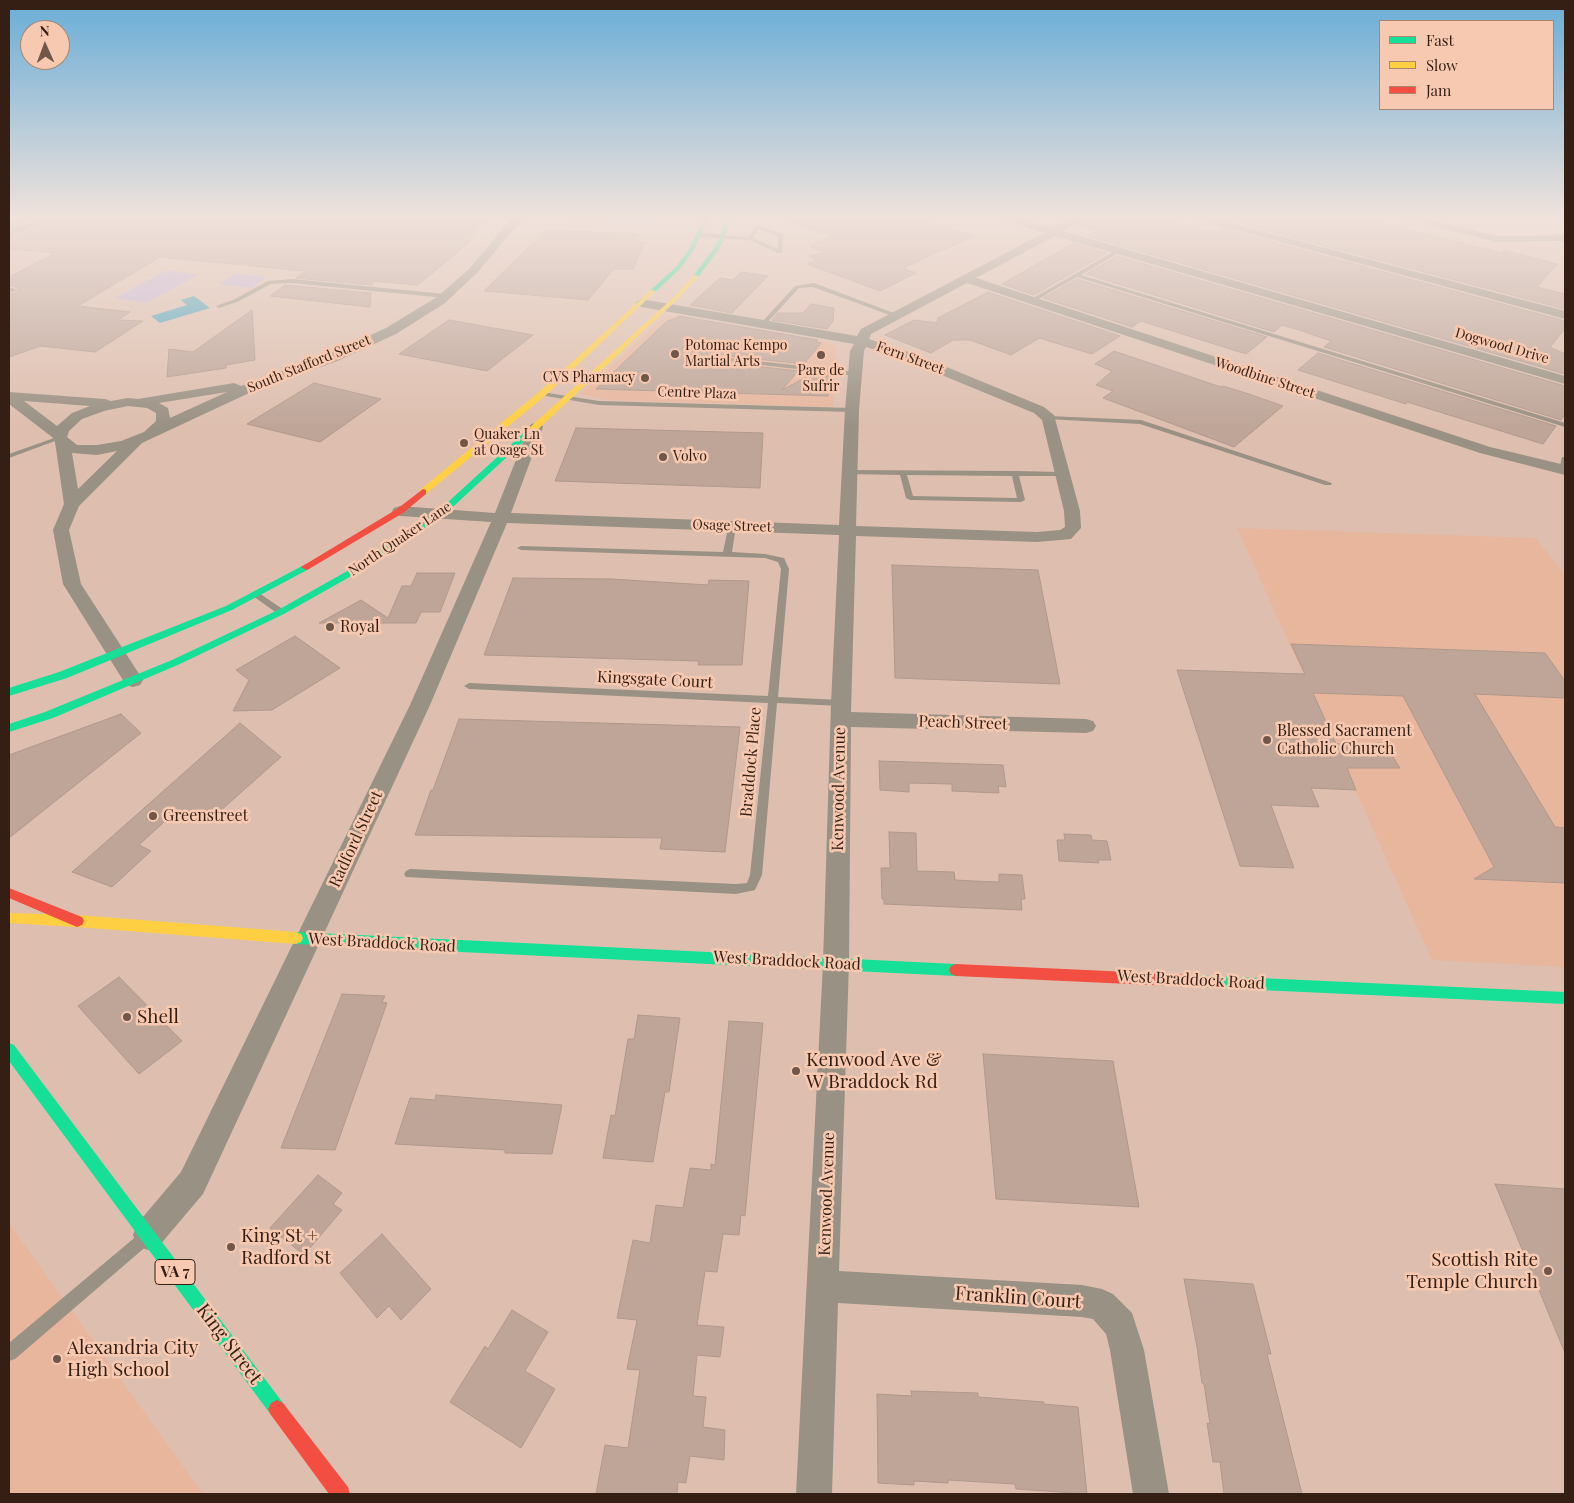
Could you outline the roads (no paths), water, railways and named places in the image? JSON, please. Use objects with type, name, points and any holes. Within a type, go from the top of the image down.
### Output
[{"type":"main road","name":"North Quaker Lane","points":[[9,692],[63,675],[118,654],[229,608],[344,546],[400,511],[542,394],[659,286]]},
{"type":"main road","name":"North Quaker Lane","points":[[9,728],[49,715],[224,641],[281,612],[360,567],[439,515],[666,308],[686,286]]},
{"type":"main road","points":[[9,893],[77,921]]},
{"type":"main road","name":"West Braddock Road","points":[[9,918],[77,921],[309,939],[1565,998]]},
{"type":"main road","name":"King Street","points":[[9,1050],[42,1098],[148,1235],[341,1494]]},
{"type":"street","name":"South Stafford Street","points":[[72,504],[145,436],[257,384],[330,359],[391,331],[445,296],[456,286]]},
{"type":"street","points":[[861,341],[866,332],[953,286]]},
{"type":"street","name":"Woodbine Street","points":[[988,286],[1485,450],[1565,466]]},
{"type":"street","name":"Dogwood Drive","points":[[1240,286],[1565,380]]},
{"type":"street","points":[[1456,286],[1565,315]]},
{"type":"street","name":"Fern Street","points":[[640,304],[861,341],[910,357],[1005,395],[1039,410],[1049,418]]},
{"type":"street","name":"Kenwood Avenue","points":[[814,1494],[836,963],[841,711],[852,410],[857,351],[861,341]]},
{"type":"street","points":[[133,680],[72,584],[61,530],[72,504],[60,438],[62,429],[77,416],[101,407],[257,384]]},
{"type":"street","points":[[9,396],[73,449],[97,450],[125,445],[145,436],[163,422],[163,411],[150,404],[137,403]]},
{"type":"street","points":[[9,396],[118,404]]},
{"type":"street","points":[[1049,418],[1062,474]]},
{"type":"street","name":"Radford Street","points":[[148,1235],[192,1183],[420,705],[501,518],[536,427]]},
{"type":"street","name":"Osage Street","points":[[400,511],[501,518],[1037,537],[1065,535],[1073,528],[1072,512],[1062,474]]},
{"type":"street","name":"Peach Street","points":[[841,711],[1086,726]]},
{"type":"street","name":"Franklin Court","points":[[824,1286],[1082,1301],[1102,1305],[1120,1325],[1127,1350],[1151,1494]]},
{"type":"lane","points":[[219,306],[235,301],[259,286]]},
{"type":"lane","points":[[344,286],[445,296]]},
{"type":"lane","points":[[763,324],[797,287],[804,286]]},
{"type":"lane","points":[[817,286],[897,316]]},
{"type":"lane","points":[[1031,300],[1056,286]]},
{"type":"lane","points":[[1112,286],[1565,425]]},
{"type":"lane","points":[[730,360],[856,374]]},
{"type":"lane","name":"Centre Plaza","points":[[542,394],[599,402],[852,410]]},
{"type":"lane","points":[[1049,418],[1141,422],[1328,483]]},
{"type":"lane","points":[[9,456],[60,438]]},
{"type":"lane","points":[[850,472],[1062,474]]},
{"type":"lane","points":[[903,472],[910,498],[1021,500],[1014,473]]},
{"type":"lane","points":[[727,555],[732,526]]},
{"type":"lane","name":"Braddock Place","points":[[410,874],[736,889],[751,887],[756,875],[785,569],[781,560],[776,558],[727,555],[521,548]]},
{"type":"lane","points":[[256,594],[281,612]]},
{"type":"lane","name":"Kingsgate Court","points":[[469,686],[772,700],[841,711]]},
{"type":"lane","points":[[9,1353],[148,1235]]},
{"type":"water","points":[[194,296],[210,308],[160,323],[151,316],[187,305],[181,300]]},
{"type":"place","name":"Potomac Kempo Martial Arts","points":[[675,354]]},
{"type":"place","name":"Pare de Sufrir","points":[[821,355]]},
{"type":"place","name":"CVS Pharmacy","points":[[645,378]]},
{"type":"place","name":"Quaker Ln at Osage St","points":[[464,443]]},
{"type":"place","name":"Volvo","points":[[663,457]]},
{"type":"place","name":"Royal","points":[[330,627]]},
{"type":"place","name":"Blessed Sacrament Catholic Church","points":[[1267,740]]},
{"type":"place","name":"Greenstreet","points":[[153,816]]},
{"type":"place","name":"Shell","points":[[127,1017]]},
{"type":"place","name":"Kenwood Ave & W Braddock Rd","points":[[796,1071]]},
{"type":"place","name":"King St + Radford St","points":[[231,1247]]},
{"type":"place","name":"Scottish Rite Temple Church","points":[[1548,1271]]},
{"type":"place","name":"Alexandria City High School","points":[[57,1359]]}]
